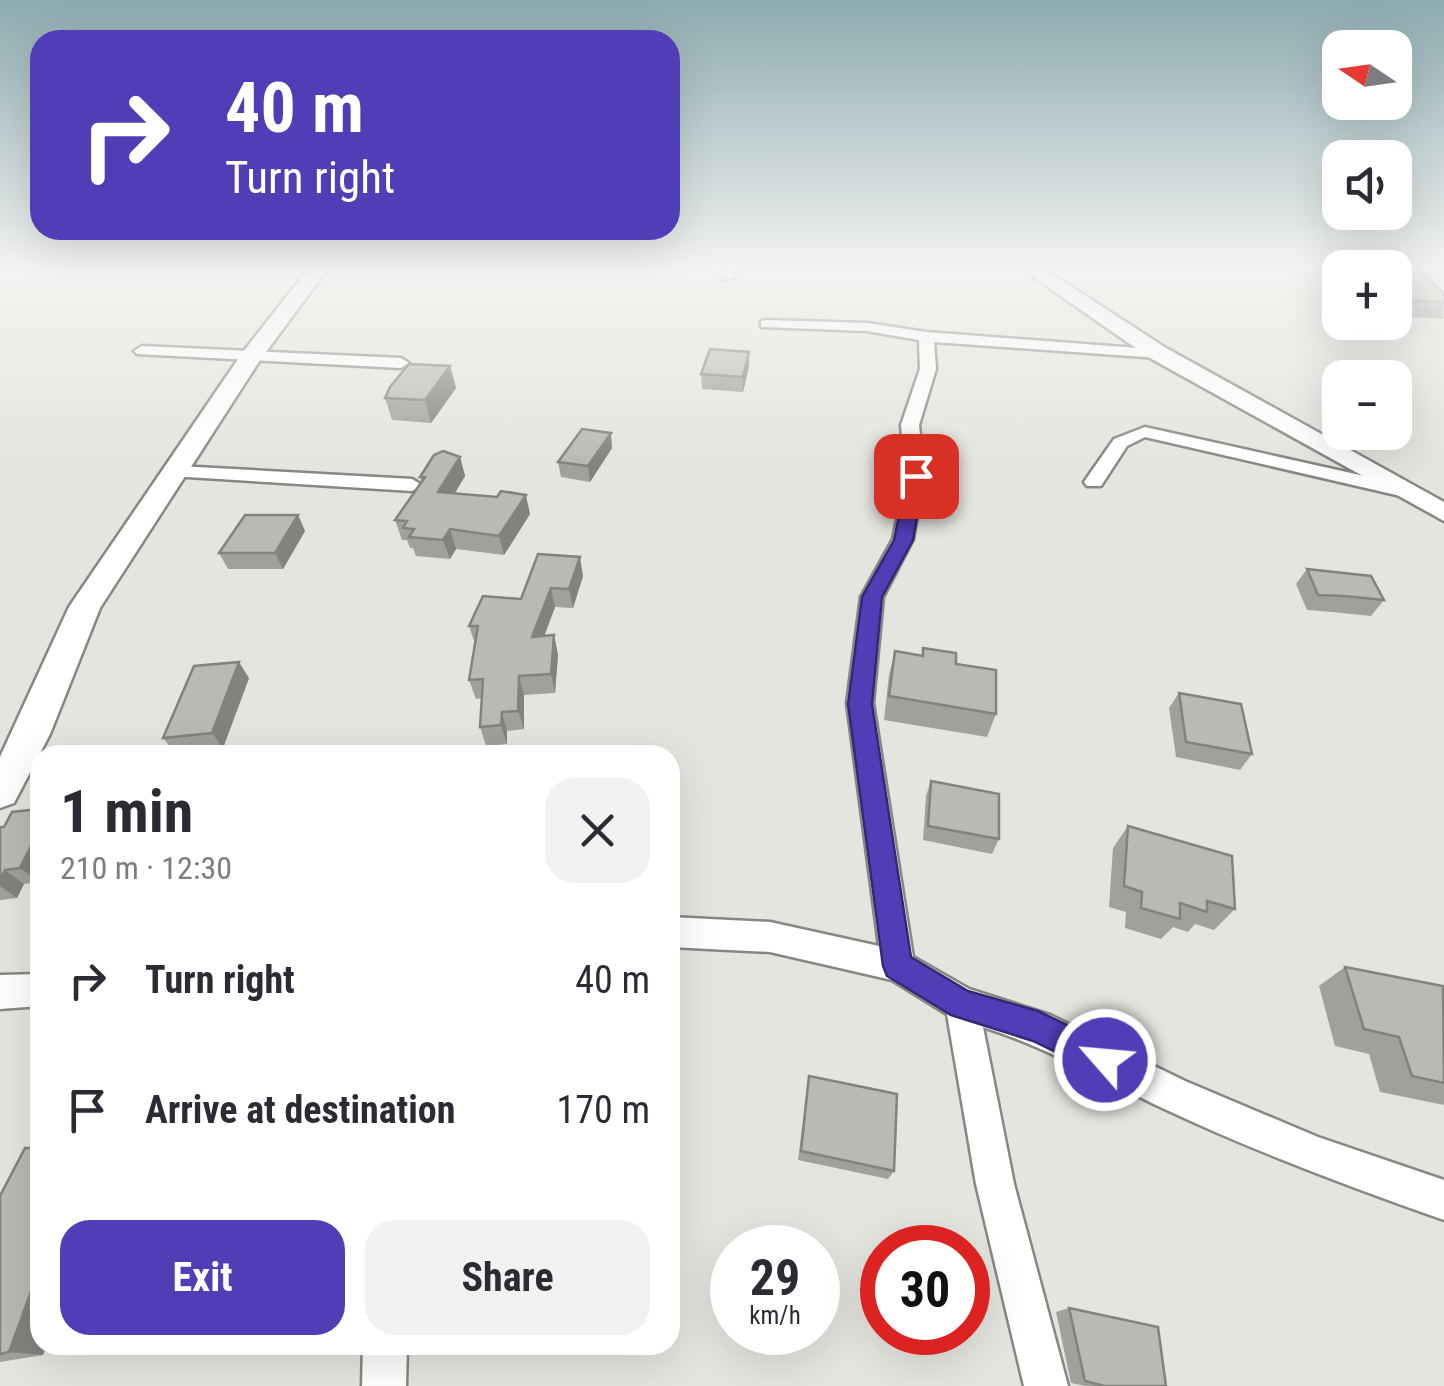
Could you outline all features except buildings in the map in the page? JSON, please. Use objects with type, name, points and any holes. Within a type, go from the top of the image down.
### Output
[{"type":"street","points":[[0,792],[32,734],[85,607],[271,332]]},
{"type":"street","points":[[892,332],[926,338],[1158,353]]},
{"type":"street","points":[[1125,332],[1444,513]]},
{"type":"street","points":[[898,966],[860,704],[872,597],[904,540],[916,476],[910,425],[928,369],[926,338]]},
{"type":"street","points":[[142,351],[401,362]]},
{"type":"street","points":[[1094,482],[1122,439],[1146,432],[1405,491]]},
{"type":"street","points":[[178,472],[412,484]]},
{"type":"street","points":[[680,932],[770,937],[898,966],[962,1004],[1038,1027],[1172,1094],[1316,1156],[1444,1200]]},
{"type":"street","points":[[0,992],[30,990]]},
{"type":"street","points":[[962,1004],[994,1184],[1046,1386]]},
{"type":"street","points":[[384,1386],[385,1355]]},
{"type":"route","points":[[916,476],[904,540],[872,597],[860,704],[898,966],[962,1004],[1038,1027],[1105,1060]]}]
